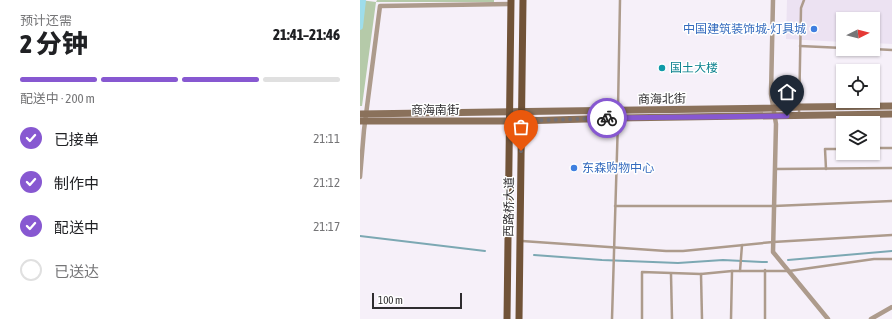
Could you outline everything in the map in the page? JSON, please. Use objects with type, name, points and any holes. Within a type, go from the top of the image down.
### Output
[{"type":"main road","name":"西路桥大道","points":[[519,319],[523,0]]},
{"type":"main road","name":"西路桥大道","points":[[507,319],[511,2]]},
{"type":"main road","name":"商海北街","points":[[774,112],[800,107],[892,106]]},
{"type":"main road","name":"商海北街","points":[[363,118],[510,112],[618,114],[774,112],[800,116],[892,114]]},
{"type":"main road","name":"商海北街","points":[[509,121],[618,114]]},
{"type":"main road","name":"商海南街","points":[[363,118],[509,121]]},
{"type":"street","points":[[773,0],[771,94],[776,124],[773,252],[828,319]]},
{"type":"street","points":[[360,177],[363,118],[380,6],[511,2]]},
{"type":"street","points":[[870,319],[892,307]]},
{"type":"lane","points":[[612,319],[620,0]]},
{"type":"lane","points":[[800,116],[801,8],[804,0]]},
{"type":"lane","points":[[800,46],[836,48]]},
{"type":"lane","points":[[880,49],[892,50]]},
{"type":"lane","points":[[880,148],[892,148]]},
{"type":"lane","points":[[826,169],[825,149],[836,149]]},
{"type":"lane","points":[[775,170],[892,168]]},
{"type":"lane","points":[[615,206],[774,206],[892,201]]},
{"type":"lane","points":[[520,241],[683,251],[773,242],[892,235]]},
{"type":"lane","points":[[740,270],[742,246]]},
{"type":"lane","points":[[642,319],[642,272],[701,274],[740,270],[789,271],[874,259],[892,259]]},
{"type":"lane","points":[[765,270],[765,319]]},
{"type":"lane","points":[[731,319],[732,271]]},
{"type":"lane","points":[[671,273],[672,319]]},
{"type":"lane","points":[[701,274],[702,319]]},
{"type":"shaded area","name":"中国建筑装饰城-灯具城","points":[[787,0],[892,0],[892,44],[880,43],[880,12],[836,12],[836,42],[786,39]]},
{"type":"green space","points":[[360,0],[376,2],[362,106],[360,106]]},
{"type":"green space","points":[[377,0],[494,0],[494,2],[376,2]]},
{"type":"waterway","points":[[360,27],[363,0]]},
{"type":"waterway","points":[[360,236],[485,251]]},
{"type":"waterway","points":[[788,260],[892,251]]},
{"type":"waterway","points":[[534,255],[602,260],[678,263],[723,260],[767,262]]},
{"type":"way so far","points":[[521,151],[521,121],[607,118]]},
{"type":"place","name":"中国建筑装饰城-灯具城","points":[[814,29]]},
{"type":"place","name":"国土大楼","points":[[662,68]]},
{"type":"place","name":"东森购物中心","points":[[574,168]]},
{"type":"route","points":[[607,118],[787,116]]}]
